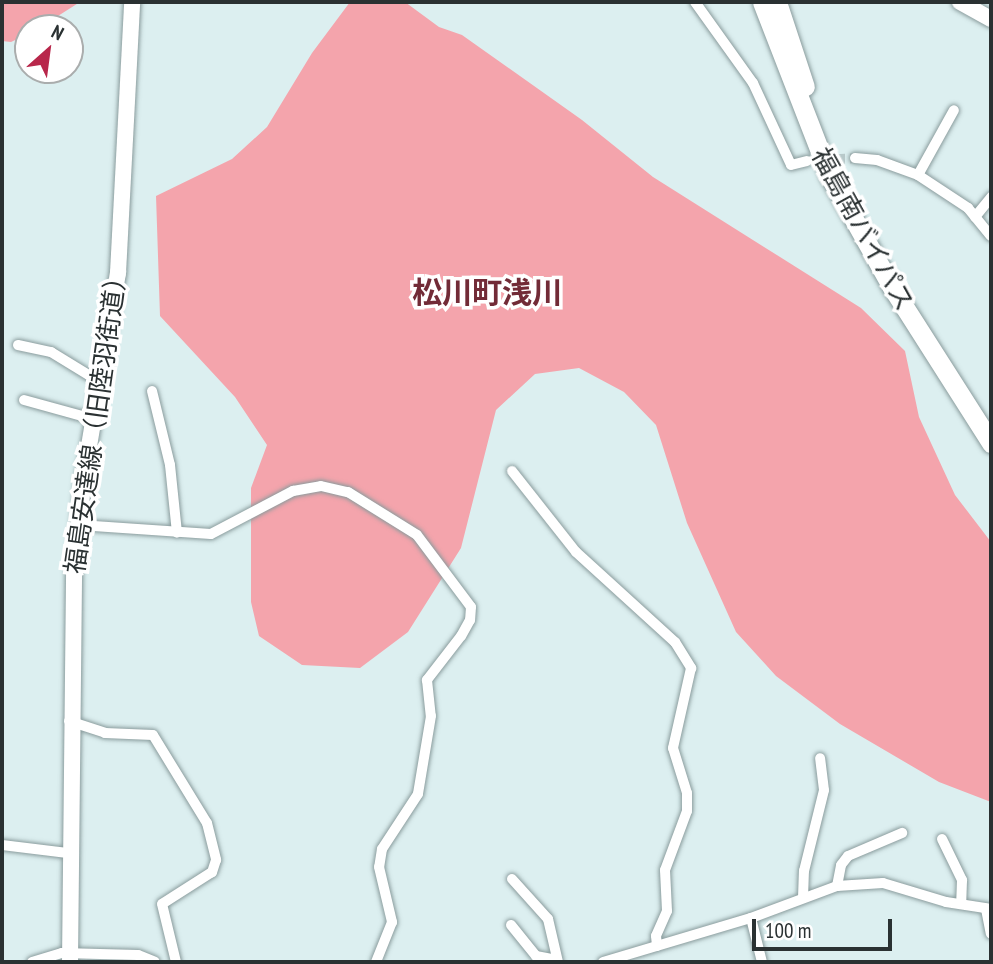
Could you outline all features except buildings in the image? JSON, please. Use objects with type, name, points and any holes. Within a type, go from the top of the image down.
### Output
[{"type":"highway","name":"福島南バイパス","points":[[762,2],[829,174],[893,289],[991,443]]},
{"type":"highway","name":"福島南バイパス","points":[[777,2],[807,91],[873,234],[991,423]]},
{"type":"main road","name":"福島安達線（旧陸羽街道）","points":[[70,958],[69,721],[79,525],[93,419],[118,273],[132,2]]},
{"type":"main road","points":[[960,2],[991,19]]},
{"type":"street","points":[[695,2],[753,83],[791,165],[807,161]]},
{"type":"street","points":[[918,175],[954,110]]},
{"type":"street","points":[[855,158],[877,160],[918,175],[975,216],[991,236]]},
{"type":"street","points":[[975,216],[991,197]]},
{"type":"street","points":[[18,345],[51,352],[100,382]]},
{"type":"street","points":[[152,391],[170,465],[177,533]]},
{"type":"street","points":[[24,400],[93,419]]},
{"type":"street","points":[[512,471],[576,552],[676,642],[691,668],[673,748],[687,793],[687,811],[665,870],[667,911],[656,936],[657,946]]},
{"type":"street","points":[[79,525],[211,534],[293,491],[321,486],[348,492],[417,535],[471,607],[466,628],[427,680],[431,716],[418,794],[382,849],[379,867],[392,922],[376,962]]},
{"type":"street","points":[[69,721],[105,733],[153,735],[208,822],[216,860],[212,872],[162,904],[176,962]]},
{"type":"street","points":[[803,898],[804,871],[824,790],[820,758]]},
{"type":"street","points":[[838,886],[841,865],[848,856],[902,833]]},
{"type":"street","points":[[942,839],[962,880],[961,904]]},
{"type":"street","points":[[2,845],[68,853]]},
{"type":"street","points":[[511,925],[536,956],[557,961],[548,919],[512,879]]},
{"type":"street","points":[[603,962],[751,918],[838,886],[883,883],[988,909],[991,934]]},
{"type":"street","points":[[751,918],[762,962]]},
{"type":"street","points":[[32,962],[138,955],[155,962]]},
{"type":"shaded area","points":[[2,2],[80,2],[61,14],[14,14],[14,41],[2,41]]},
{"type":"shaded area","points":[[350,2],[405,2],[439,27],[462,35],[582,120],[653,177],[861,308],[905,351],[919,417],[955,495],[991,542],[991,802],[939,782],[840,724],[776,676],[736,632],[687,523],[656,425],[624,392],[579,368],[535,374],[496,410],[461,548],[408,632],[360,668],[302,665],[259,636],[251,602],[251,488],[267,445],[235,397],[160,316],[156,196],[232,159],[267,127],[312,53]]},
{"type":"tunnel","points":[[820,160],[855,158]]},
{"type":"district","name":"松川町浅川","points":[[487,292]]}]
